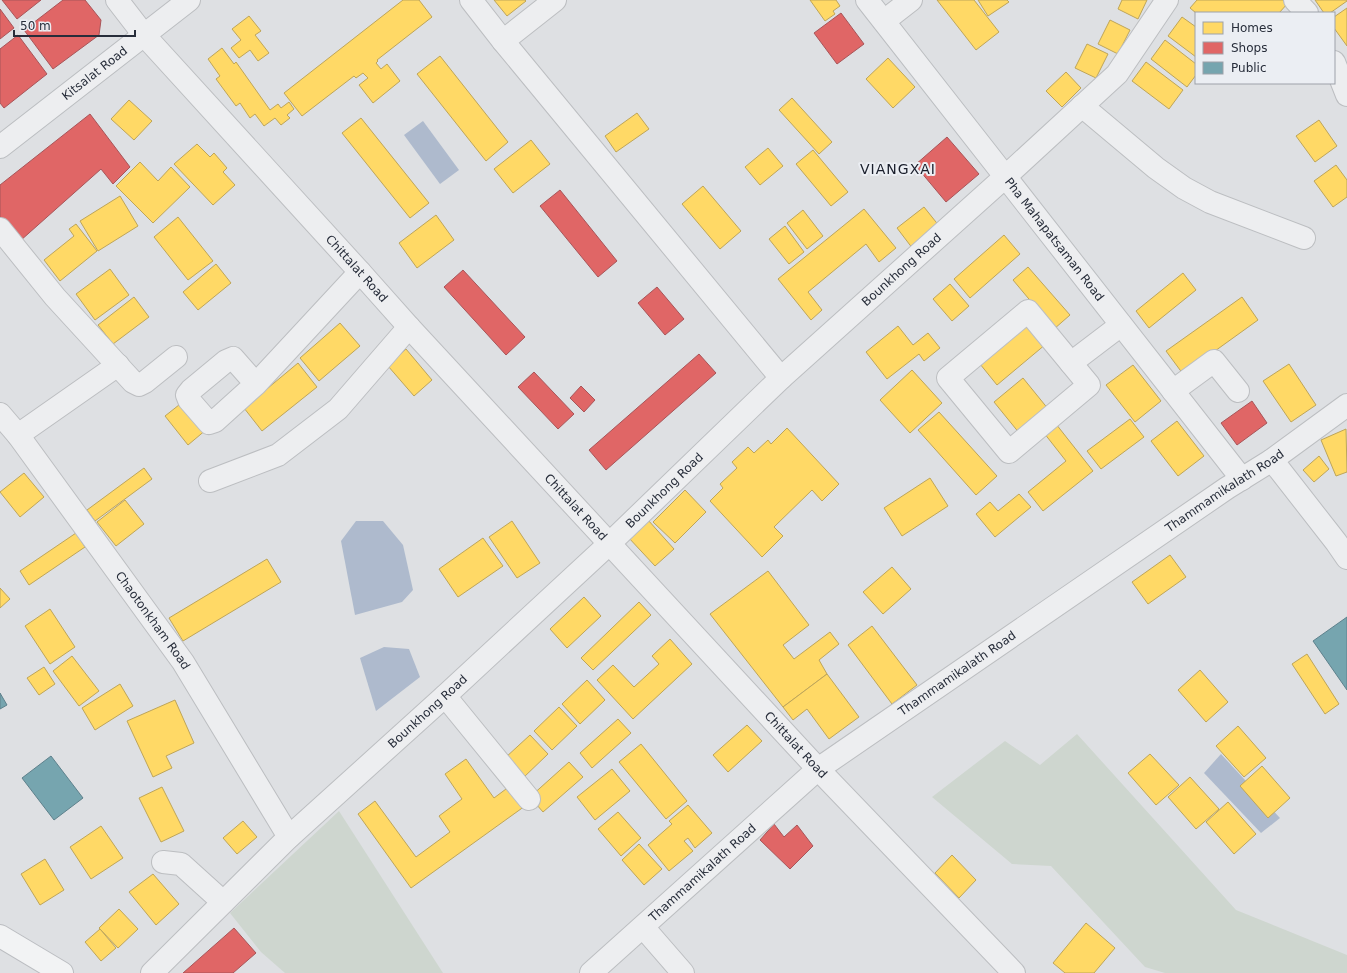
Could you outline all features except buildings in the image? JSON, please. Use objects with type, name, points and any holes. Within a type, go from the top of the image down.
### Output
[{"type":"main road","points":[[0,936],[54,973]]},
{"type":"street","name":"Chittalat Road","points":[[118,0],[144,35],[409,327],[818,769],[1014,973]]},
{"type":"street","name":"Kitsalat Road","points":[[0,147],[189,0]]},
{"type":"street","points":[[471,0],[503,41],[781,378]]},
{"type":"street","points":[[503,41],[555,0]]},
{"type":"street","name":"Pha Mahapatsaman Road","points":[[867,0],[1242,479]]},
{"type":"street","points":[[884,21],[911,0]]},
{"type":"street","name":"Bounkhong Road","points":[[152,973],[289,837],[445,696],[609,544],[781,378],[1005,177],[1117,74],[1167,0]]},
{"type":"street","points":[[1295,0],[1306,12]]},
{"type":"street","points":[[1335,65],[1347,95]]},
{"type":"street","points":[[1082,106],[1156,168],[1184,188],[1210,202],[1304,238]]},
{"type":"street","points":[[0,229],[56,297],[133,382],[139,385],[145,382],[176,357]]},
{"type":"street","points":[[256,384],[360,272]]},
{"type":"street","points":[[1028,312],[1071,364],[1089,385],[1009,452],[948,378],[1028,312]]},
{"type":"street","points":[[1071,364],[1121,325]]},
{"type":"street","points":[[210,481],[278,455],[338,409],[409,327]]},
{"type":"street","points":[[1172,391],[1214,361],[1238,391]]},
{"type":"street","points":[[18,435],[118,365]]},
{"type":"street","name":"Thammamikalath Road","points":[[599,971],[643,927],[818,769],[1227,488],[1272,460],[1347,405]]},
{"type":"street","name":"Chaotonkham Road","points":[[0,414],[18,435],[183,662],[289,837]]},
{"type":"street","points":[[1272,460],[1347,558]]},
{"type":"street","points":[[445,696],[529,799]]},
{"type":"street","points":[[163,862],[181,864],[224,902]]},
{"type":"street","points":[[643,927],[683,973]]},
{"type":"shaded area","points":[[1077,734],[1236,910],[1347,955],[1347,973],[1165,973],[1145,967],[1051,866],[1012,864],[932,797],[1005,741],[1040,765]]},
{"type":"shaded area","points":[[339,811],[443,973],[285,973],[261,952],[230,913]]},
{"type":"water","points":[[423,121],[459,170],[440,184],[404,135]]},
{"type":"water","points":[[356,521],[383,521],[403,545],[413,590],[402,602],[355,615],[341,541]]},
{"type":"water","points":[[384,647],[409,649],[420,677],[376,711],[360,658]]},
{"type":"water","points":[[1221,754],[1280,818],[1261,833],[1204,773]]},
{"type":"district","name":"VIANGXAI","points":[[898,169]]}]
